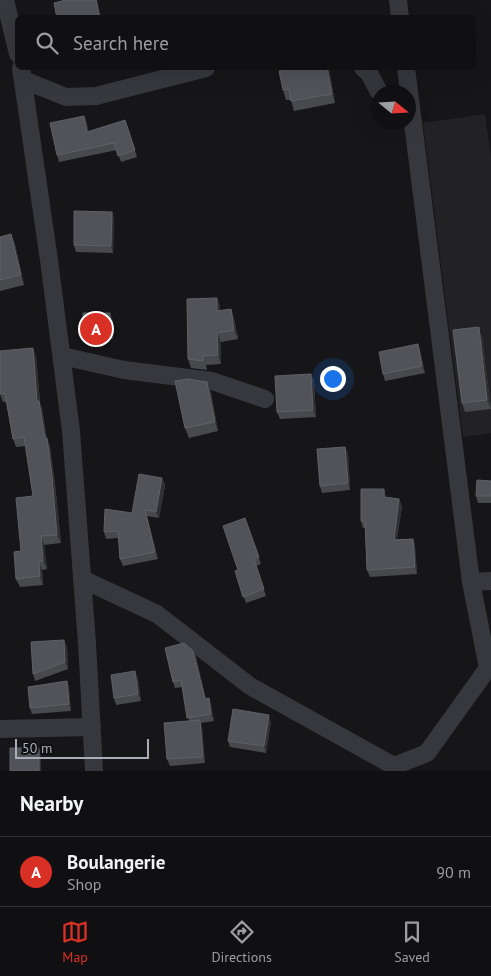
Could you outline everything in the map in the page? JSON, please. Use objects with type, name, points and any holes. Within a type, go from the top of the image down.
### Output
[{"type":"street","points":[[5,0],[15,42]]},
{"type":"street","points":[[398,0],[400,15]]},
{"type":"street","points":[[22,74],[66,96],[96,96],[198,70]]},
{"type":"street","points":[[365,70],[375,85]]},
{"type":"street","points":[[82,579],[157,614],[250,686],[398,768],[427,753],[490,671],[471,582],[406,70]]},
{"type":"street","points":[[22,74],[72,431],[94,771]]},
{"type":"street","points":[[405,130],[416,144]]},
{"type":"street","points":[[62,356],[124,370],[212,381],[265,400]]},
{"type":"street","points":[[471,582],[491,581]]},
{"type":"street","points":[[0,729],[92,727]]},
{"type":"shaded area","points":[[485,114],[491,158],[491,433],[463,437],[423,123]]},
{"type":"building","points":[[66,0],[96,0],[99,15],[56,15],[54,3]]},
{"type":"building","points":[[327,70],[332,94],[291,101],[289,89],[283,90],[279,71]]},
{"type":"building","points":[[84,116],[87,132],[125,120],[135,150],[118,156],[114,143],[57,155],[50,123]]},
{"type":"building","points":[[74,211],[112,212],[111,246],[74,245]]},
{"type":"building","points":[[11,234],[21,275],[0,280],[0,237]]},
{"type":"building","points":[[217,298],[217,311],[231,309],[234,330],[217,333],[218,355],[203,356],[203,361],[188,359],[187,299]]},
{"type":"building","points":[[83,313],[110,313],[111,332],[83,333]]},
{"type":"building","points":[[479,327],[487,400],[462,403],[453,330]]},
{"type":"building","points":[[418,344],[422,366],[383,374],[379,352]]},
{"type":"building","points":[[33,348],[37,401],[39,401],[45,438],[47,438],[57,535],[41,536],[43,561],[39,561],[40,576],[16,579],[14,552],[21,551],[16,498],[33,496],[24,437],[13,439],[5,393],[0,394],[0,351]]},
{"type":"building","points":[[311,374],[313,410],[277,412],[275,376]]},
{"type":"building","points":[[188,379],[207,382],[215,422],[185,428],[175,381]]},
{"type":"building","points":[[345,447],[348,483],[320,486],[317,449]]},
{"type":"building","points":[[139,474],[162,478],[156,512],[145,510],[155,552],[120,559],[118,531],[104,532],[105,509],[132,513]]},
{"type":"building","points":[[477,480],[491,481],[491,496],[476,496]]},
{"type":"building","points":[[361,489],[384,489],[384,497],[399,499],[394,540],[413,539],[415,567],[367,570],[365,521],[361,521]]},
{"type":"building","points":[[245,518],[259,557],[254,559],[264,589],[243,597],[235,571],[238,570],[223,526]]},
{"type":"building","points":[[64,640],[65,662],[33,674],[31,642]]},
{"type":"building","points":[[184,643],[193,651],[205,699],[209,698],[211,714],[187,718],[181,680],[173,682],[165,648]]},
{"type":"building","points":[[135,671],[138,694],[114,698],[111,675]]},
{"type":"building","points":[[67,681],[69,704],[30,708],[28,687]]},
{"type":"building","points":[[233,709],[269,715],[264,746],[228,741]]},
{"type":"building","points":[[200,720],[203,757],[167,759],[164,723]]},
{"type":"building","points":[[10,748],[39,748],[39,771],[10,771]]},
{"type":"place","name":"Boulangerie","points":[[96,329]]}]
